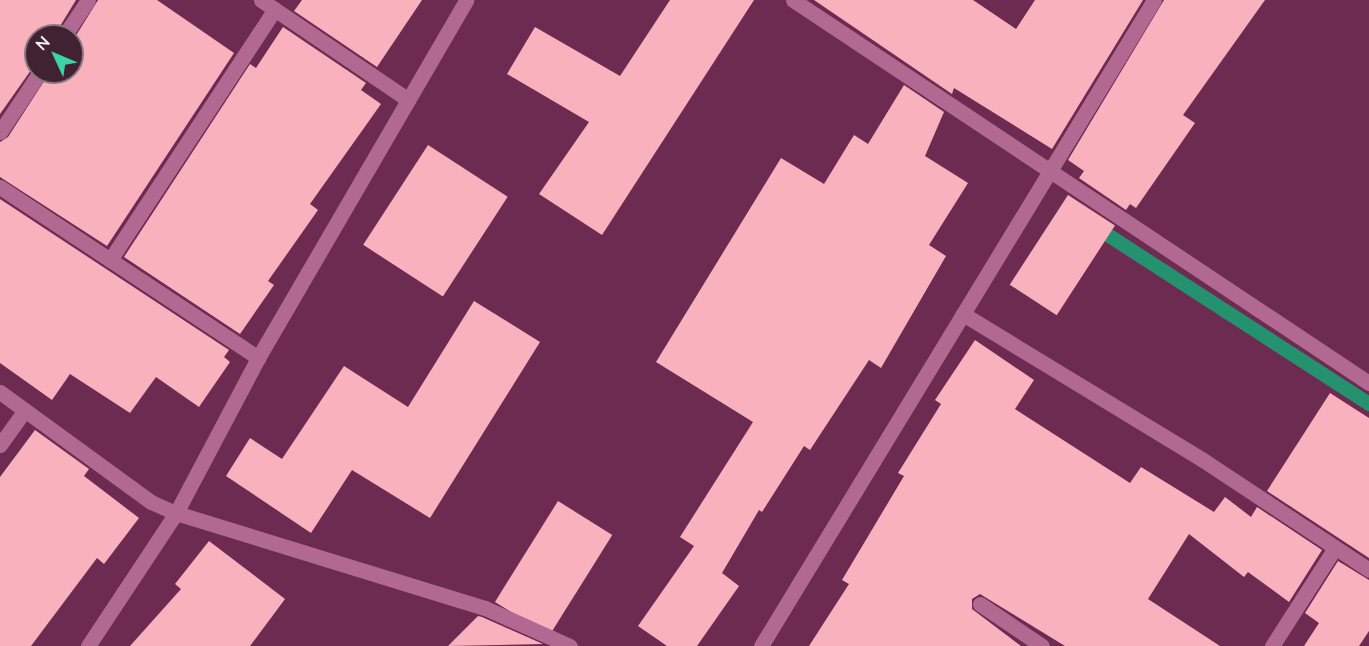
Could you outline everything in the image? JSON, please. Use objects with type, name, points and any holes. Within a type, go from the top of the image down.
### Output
[{"type":"street","points":[[72,24],[88,0]]},
{"type":"street","points":[[261,0],[407,99]]},
{"type":"street","points":[[88,646],[176,513],[258,358],[466,0]]},
{"type":"street","points":[[793,0],[1048,172],[1369,383]]},
{"type":"street","points":[[761,646],[1154,0]]},
{"type":"street","points":[[110,260],[274,9]]},
{"type":"street","points":[[0,132],[32,84]]},
{"type":"street","points":[[0,187],[258,358]]},
{"type":"street","points":[[963,314],[1203,460],[1369,570]]},
{"type":"street","points":[[0,392],[151,502],[176,513],[485,608],[570,646]]},
{"type":"street","points":[[0,445],[25,410]]},
{"type":"street","points":[[1272,646],[1335,548]]},
{"type":"street","points":[[980,604],[1042,646]]},
{"type":"building","points":[[0,0],[76,0],[61,24],[24,24],[24,80],[0,114]]},
{"type":"building","points":[[98,0],[157,0],[234,53],[107,246],[0,177],[0,142],[8,137],[42,84],[84,84],[83,24]]},
{"type":"building","points":[[302,0],[422,0],[377,67],[294,11]]},
{"type":"building","points":[[670,0],[754,0],[602,235],[539,194],[589,122],[507,74],[535,27],[620,76]]},
{"type":"building","points":[[814,0],[973,0],[1016,29],[1035,0],[1143,0],[1052,149],[954,88],[952,94]]},
{"type":"building","points":[[1164,0],[1265,0],[1183,115],[1195,123],[1136,208],[1130,204],[1126,210],[1079,178],[1084,171],[1068,160]]},
{"type":"building","points":[[283,27],[366,83],[361,90],[381,104],[310,204],[318,210],[268,281],[274,285],[240,334],[124,257],[250,64],[256,68]]},
{"type":"building","points":[[904,85],[944,112],[925,156],[968,183],[929,245],[946,256],[881,368],[869,360],[810,450],[804,446],[762,512],[759,510],[722,573],[739,586],[697,646],[667,646],[638,626],[694,546],[680,537],[753,422],[656,362],[781,158],[824,184],[854,135],[868,144]]},
{"type":"building","points":[[428,145],[508,197],[443,297],[363,245]]},
{"type":"building","points":[[1068,195],[1115,225],[1057,315],[1010,285]]},
{"type":"building","points":[[0,199],[229,350],[224,357],[230,362],[199,407],[156,377],[130,413],[70,374],[52,400],[0,363]]},
{"type":"building","points":[[474,301],[540,342],[430,518],[352,470],[311,533],[226,476],[250,438],[282,459],[344,366],[408,407]]},
{"type":"building","points":[[975,340],[1034,380],[1015,409],[1130,483],[1141,467],[1214,512],[1225,497],[1251,517],[1257,507],[1322,550],[1289,602],[1248,572],[1244,577],[1189,534],[1148,599],[1220,646],[1065,646],[980,594],[972,599],[972,609],[1021,646],[809,646],[849,584],[842,580],[904,476],[898,473],[941,404],[935,400]]},
{"type":"building","points":[[1330,393],[1369,418],[1369,558],[1267,491]]},
{"type":"building","points":[[35,430],[89,469],[84,476],[139,518],[104,564],[97,558],[31,646],[0,646],[0,477]]},
{"type":"building","points":[[558,501],[612,535],[549,636],[495,602]]},
{"type":"building","points":[[209,541],[285,599],[250,646],[130,646],[181,589],[175,584]]},
{"type":"building","points":[[1338,561],[1369,580],[1369,631],[1359,646],[1304,646],[1319,623],[1305,613]]},
{"type":"building","points":[[478,616],[482,617],[543,644],[448,646]]},
{"type":"waterway","points":[[1094,226],[1369,404]]}]
